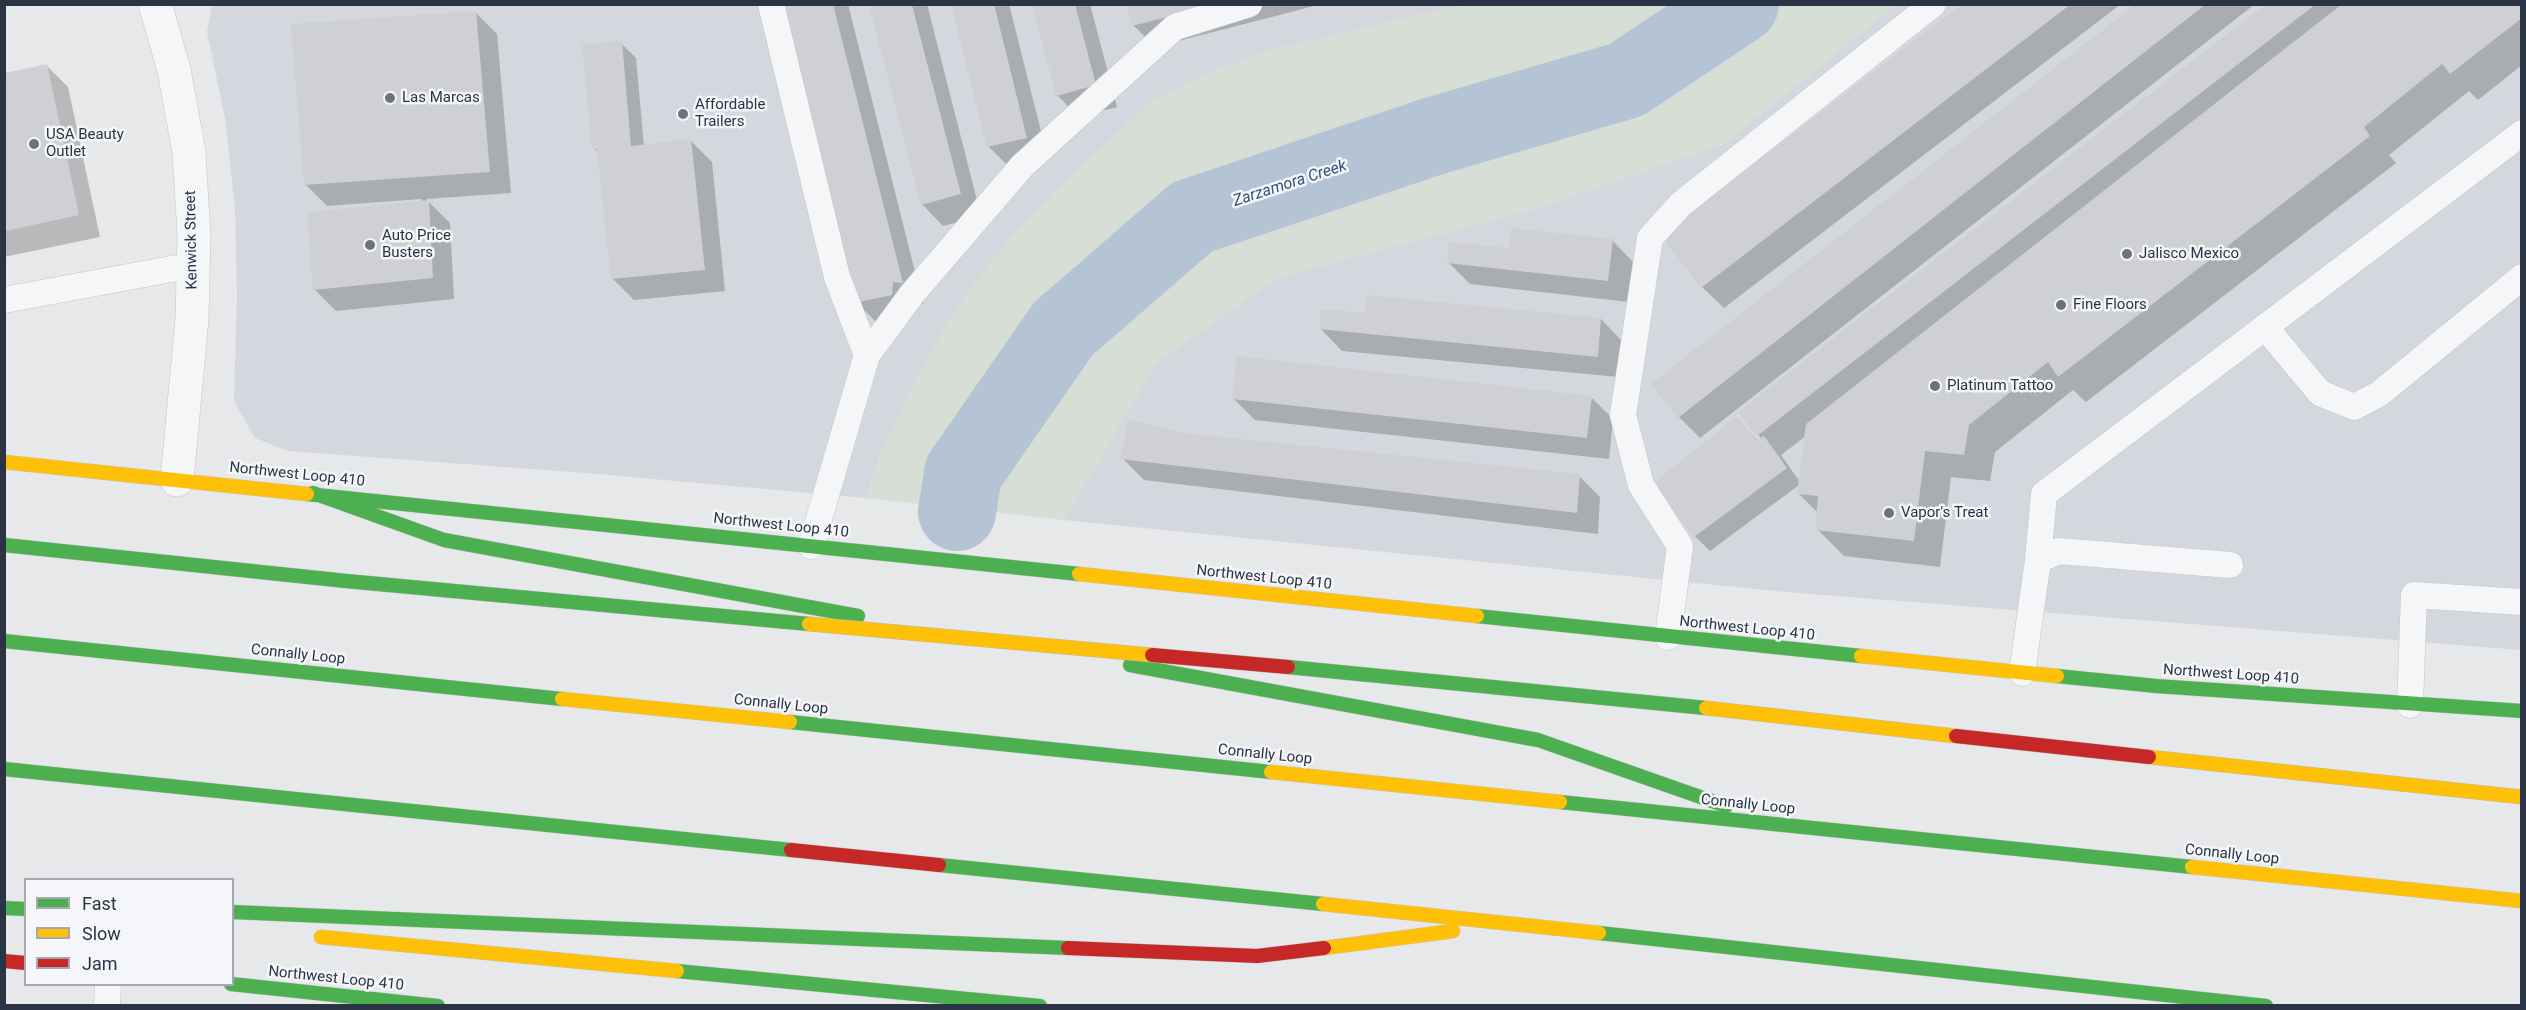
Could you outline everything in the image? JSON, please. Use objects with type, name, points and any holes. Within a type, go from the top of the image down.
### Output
[{"type":"main road","name":"Northwest Loop 410","points":[[4,462],[2022,673],[2410,705],[2522,711]]},
{"type":"main road","points":[[314,493],[444,540],[1538,740],[1779,825]]},
{"type":"main road","points":[[4,545],[346,581],[1555,692],[2522,797]]},
{"type":"main road","name":"Connally Loop","points":[[4,641],[2522,902]]},
{"type":"main road","points":[[4,769],[1508,923],[1852,963],[2266,1005]]},
{"type":"main road","points":[[4,902],[24,903]]},
{"type":"main road","points":[[4,908],[24,909]]},
{"type":"main road","points":[[234,912],[1257,957],[1508,923]]},
{"type":"main road","points":[[309,936],[1040,1005]]},
{"type":"main road","points":[[4,961],[24,963]]},
{"type":"main road","name":"Northwest Loop 410","points":[[234,984],[438,1005]]},
{"type":"street","name":"Kenwick Street","points":[[155,4],[174,70],[189,152],[194,235],[192,319],[177,480]]},
{"type":"lane","points":[[771,4],[837,277],[867,355]]},
{"type":"lane","points":[[811,546],[867,355],[912,294],[1022,166],[1175,27],[1249,4]]},
{"type":"lane","points":[[1668,637],[1680,546],[1641,485],[1623,415],[1650,238],[1681,204],[1932,4]]},
{"type":"lane","points":[[2022,673],[2038,560],[2044,494],[2522,134]]},
{"type":"lane","points":[[4,300],[194,265]]},
{"type":"lane","points":[[2265,327],[2320,393],[2354,407],[2379,394],[2522,277]]},
{"type":"lane","points":[[2038,560],[2059,551],[2230,565]]},
{"type":"lane","points":[[2410,705],[2414,595],[2522,602]]},
{"type":"lane","points":[[107,1005],[108,986]]},
{"type":"shaded area","points":[[212,4],[1464,5],[1279,48],[1214,71],[1149,104],[1048,198],[883,448],[866,498],[586,473],[288,451],[255,438],[234,401],[237,296],[235,209],[225,118],[207,32]]},
{"type":"shaded area","points":[[1464,5],[1896,5],[1722,145],[1526,211],[1279,277],[1156,363],[1064,520],[866,498],[883,448],[916,379],[945,327],[977,280],[1013,234],[1048,198],[1149,104],[1214,71],[1279,48]]},
{"type":"shaded area","points":[[1896,5],[2521,5],[2521,650],[1786,592],[1064,520],[1156,363],[1279,277],[1526,211],[1722,145]]},
{"type":"building","points":[[780,4],[833,4],[903,283],[893,282],[892,295],[855,303]]},
{"type":"building","points":[[951,4],[994,4],[1027,138],[987,147]]},
{"type":"building","points":[[1032,4],[1075,4],[1096,85],[1056,96]]},
{"type":"building","points":[[1962,4],[2071,4],[1701,288],[1661,235]]},
{"type":"building","points":[[2136,4],[2206,4],[1678,418],[1651,384]]},
{"type":"building","points":[[2266,4],[2316,4],[1757,436],[1738,412]]},
{"type":"building","points":[[2342,4],[2522,4],[2522,18],[2450,74],[2442,64],[2364,127],[2370,136],[2058,377],[2048,362],[1969,425],[1964,455],[1925,451],[1914,541],[1815,530],[1818,496],[1797,494],[1806,424]]},
{"type":"building","points":[[869,5],[912,5],[961,194],[921,205]]},
{"type":"building","points":[[1126,5],[1214,5],[1132,26]]},
{"type":"building","name":"Las Marcas","points":[[476,11],[490,172],[304,185],[291,24]]},
{"type":"building","points":[[622,41],[631,146],[691,139],[705,270],[611,279],[597,149],[592,149],[582,45]]},
{"type":"building","name":"USA Beauty Outlet","points":[[47,64],[79,215],[5,231],[5,73]]},
{"type":"building","name":"Auto Price Busters","points":[[429,200],[433,278],[313,290],[307,212]]},
{"type":"building","points":[[1511,228],[1613,239],[1608,281],[1447,263],[1449,242],[1509,248]]},
{"type":"building","points":[[1367,295],[1601,318],[1598,357],[1319,329],[1321,309],[1365,313]]},
{"type":"building","points":[[1237,356],[1592,396],[1587,438],[1232,399]]},
{"type":"building","points":[[1736,417],[1756,440],[1764,436],[1787,468],[1694,537],[1652,484]]},
{"type":"building","points":[[1129,420],[1191,434],[1580,474],[1577,513],[1120,459]]},
{"type":"waterway","name":"Zarzamora Creek","points":[[957,512],[963,473],[1063,329],[1192,217],[1434,136],[1626,80],[1740,4]]},
{"type":"traffic: fast","points":[[313,493],[444,540],[858,616]]},
{"type":"traffic: fast","points":[[307,494],[1079,574]]},
{"type":"traffic: fast","points":[[4,545],[346,581],[809,624]]},
{"type":"traffic: fast","points":[[1477,616],[1861,656]]},
{"type":"traffic: fast","points":[[4,641],[562,699]]},
{"type":"traffic: fast","points":[[1130,665],[1538,740],[1726,806]]},
{"type":"traffic: fast","points":[[1288,667],[1706,708]]},
{"type":"traffic: fast","points":[[2057,676],[2156,686],[2522,711]]},
{"type":"traffic: fast","points":[[790,722],[1271,772]]},
{"type":"traffic: fast","points":[[4,769],[791,850]]},
{"type":"traffic: fast","points":[[1560,802],[2192,867]]},
{"type":"traffic: fast","points":[[939,865],[1323,904]]},
{"type":"traffic: fast","points":[[4,908],[24,909]]},
{"type":"traffic: fast","points":[[234,912],[1068,948]]},
{"type":"traffic: fast","points":[[1599,933],[2266,1006]]},
{"type":"traffic: fast","points":[[677,971],[1040,1006]]},
{"type":"traffic: fast","points":[[234,984],[438,1006]]},
{"type":"traffic: slow","points":[[4,462],[307,494]]},
{"type":"traffic: slow","points":[[1079,574],[1477,616]]},
{"type":"traffic: slow","points":[[809,624],[1152,655]]},
{"type":"traffic: slow","points":[[1861,656],[2057,676]]},
{"type":"traffic: slow","points":[[562,699],[790,722]]},
{"type":"traffic: slow","points":[[1706,708],[1956,736]]},
{"type":"traffic: slow","points":[[2149,757],[2522,797]]},
{"type":"traffic: slow","points":[[1271,772],[1560,802]]},
{"type":"traffic: slow","points":[[2192,867],[2522,901]]},
{"type":"traffic: slow","points":[[1323,904],[1599,933]]},
{"type":"traffic: slow","points":[[1324,948],[1453,931]]},
{"type":"traffic: slow","points":[[321,937],[677,971]]},
{"type":"traffic: jam","points":[[1152,655],[1288,667]]},
{"type":"traffic: jam","points":[[1956,736],[2149,757]]},
{"type":"traffic: jam","points":[[791,850],[939,865]]},
{"type":"traffic: jam","points":[[1068,948],[1257,956],[1324,948]]},
{"type":"traffic: jam","points":[[4,961],[24,963]]},
{"type":"place","name":"Las Marcas","points":[[390,98]]},
{"type":"place","name":"Affordable Trailers","points":[[683,114]]},
{"type":"place","name":"USA Beauty Outlet","points":[[34,144]]},
{"type":"place","name":"Auto Price Busters","points":[[370,245]]},
{"type":"place","name":"Jalisco Mexico","points":[[2127,254]]},
{"type":"place","name":"Fine Floors","points":[[2061,305]]},
{"type":"place","name":"Platinum Tattoo","points":[[1935,386]]},
{"type":"place","name":"Vapor's Treat","points":[[1889,513]]}]
